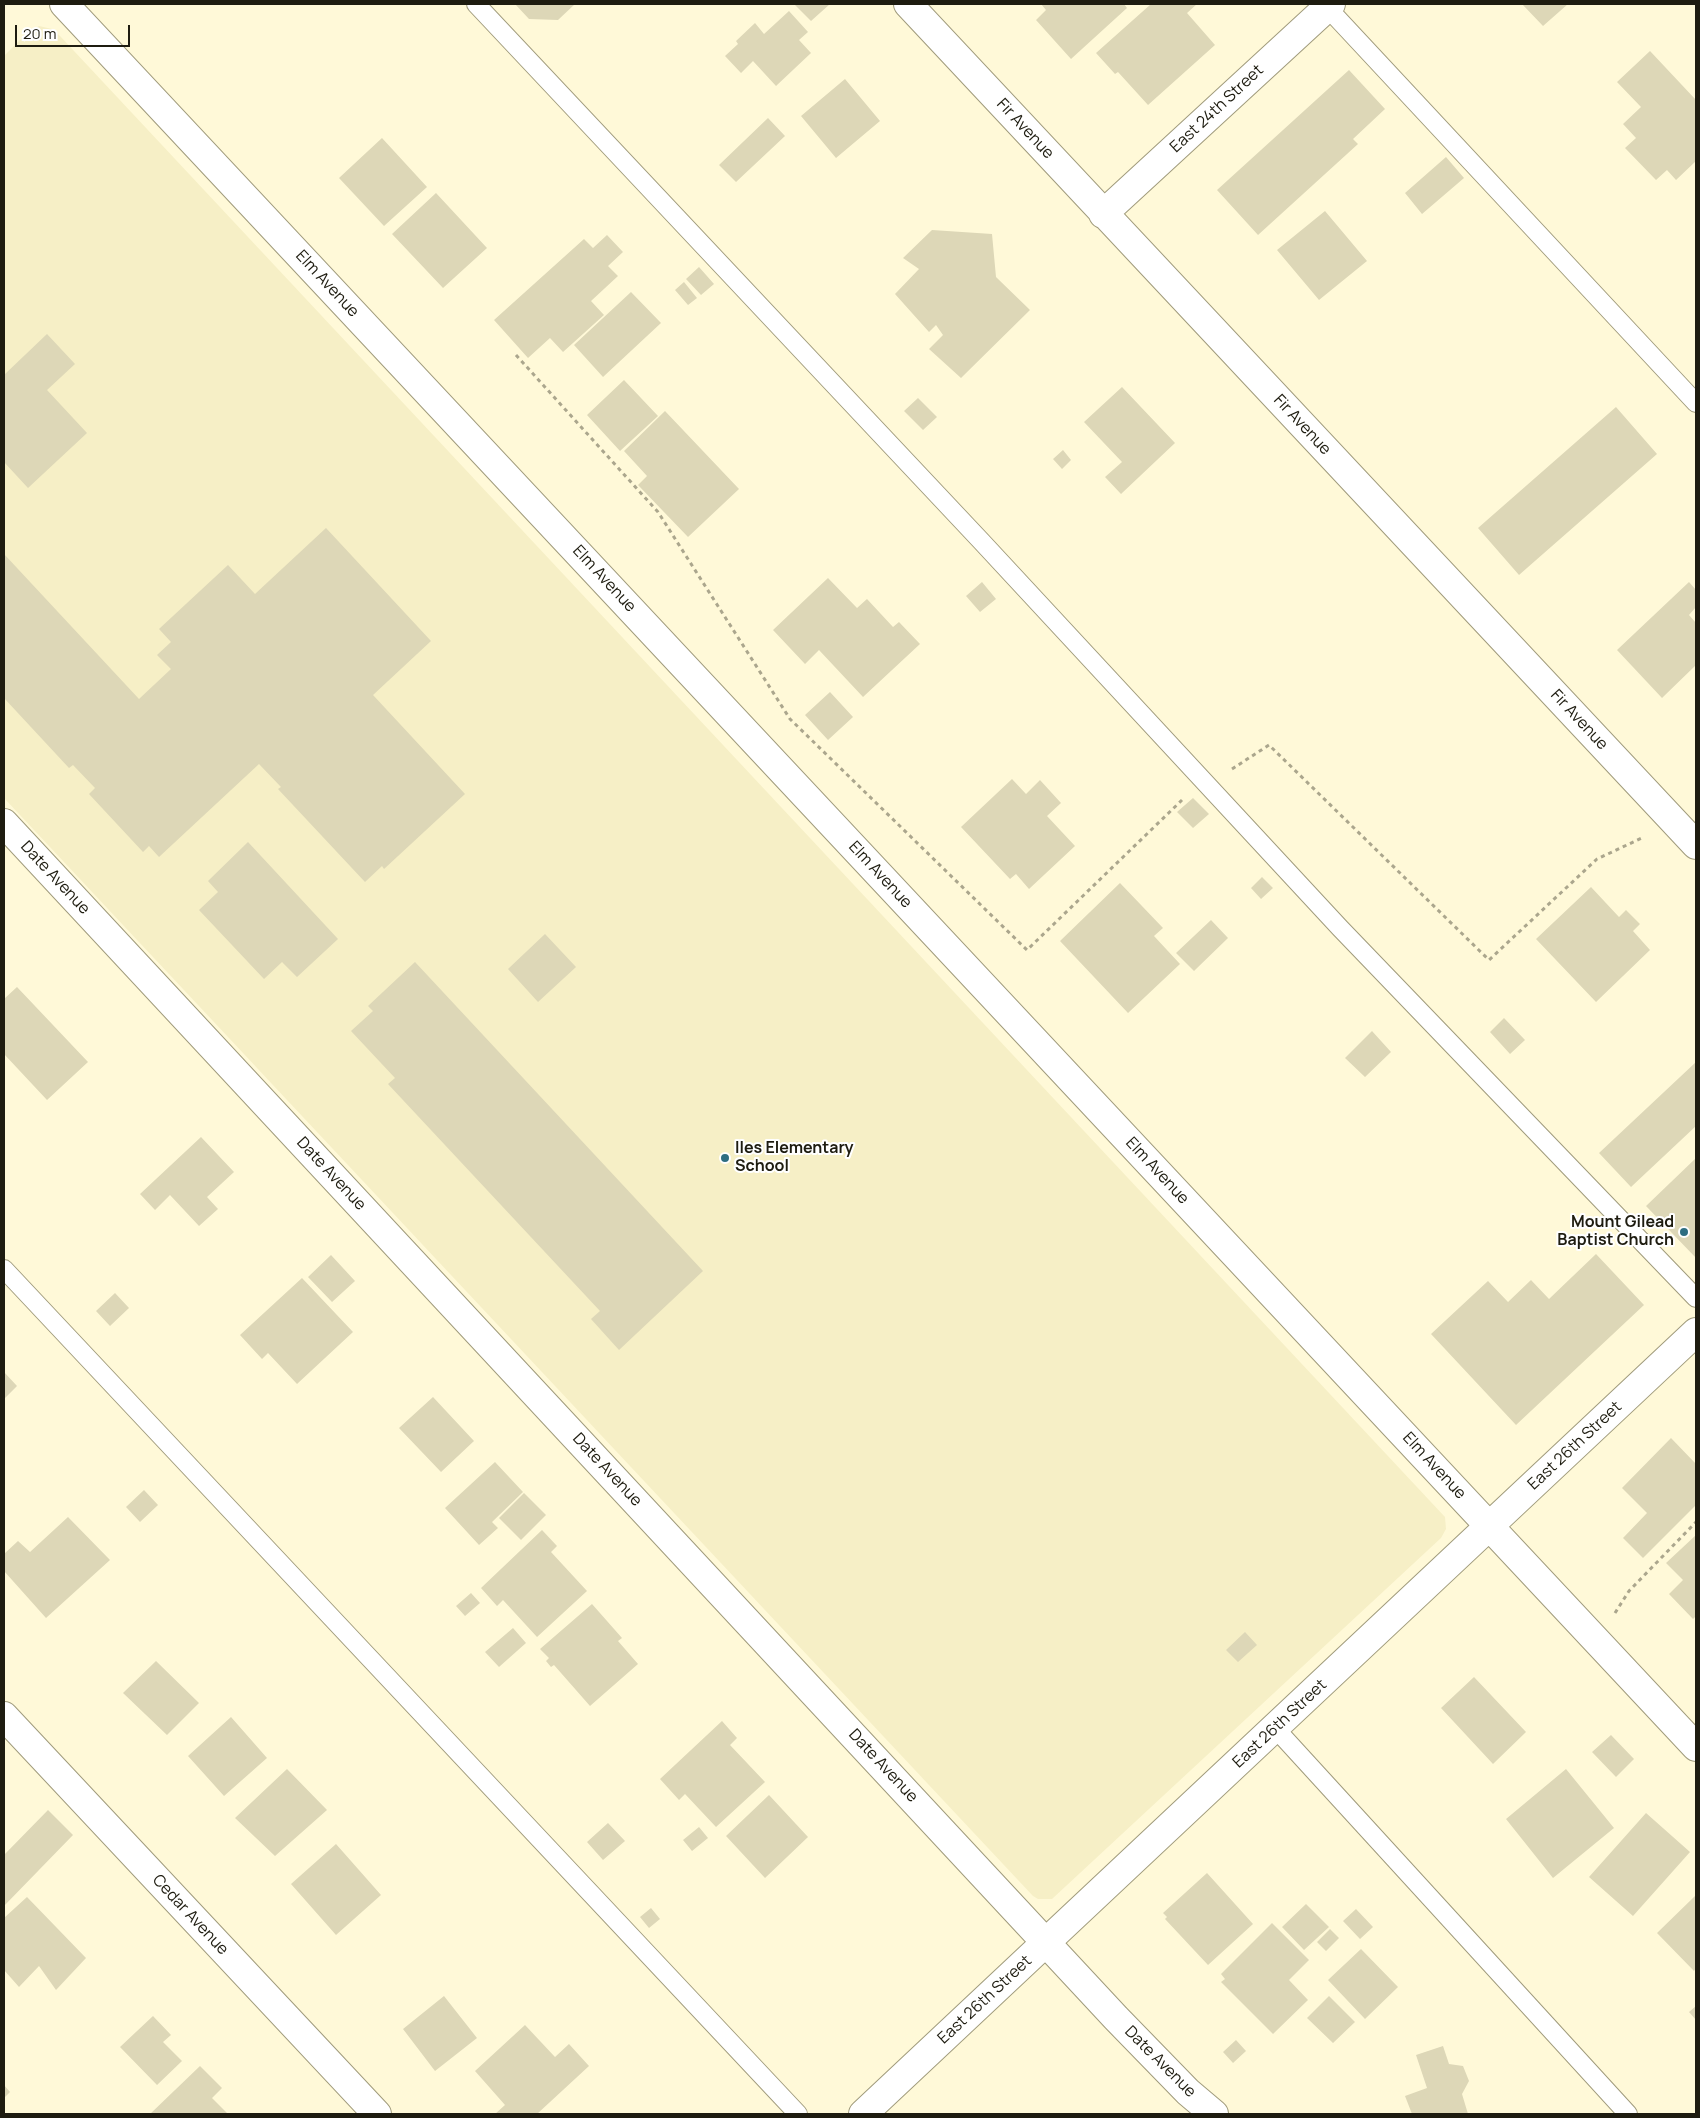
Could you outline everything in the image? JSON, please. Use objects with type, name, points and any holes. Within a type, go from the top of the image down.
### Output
[{"type":"street","name":"Elm Avenue","points":[[64,4],[1696,1747]]},
{"type":"street","name":"Fir Avenue","points":[[908,4],[1696,845]]},
{"type":"street","name":"East 24th Street","points":[[1103,214],[1327,5]]},
{"type":"street","name":"Date Avenue","points":[[4,823],[1122,2024],[1188,2092],[1214,2114]]},
{"type":"street","name":"East 26th Street","points":[[863,2114],[1696,1332]]},
{"type":"street","name":"Cedar Avenue","points":[[4,1716],[377,2114]]},
{"type":"lane","points":[[476,4],[982,542],[1340,928],[1696,1298]]},
{"type":"lane","points":[[1327,5],[1696,403]]},
{"type":"lane","points":[[4,1269],[798,2114]]},
{"type":"lane","points":[[1276,1728],[1628,2114]]},
{"type":"path","points":[[516,355],[658,512],[790,719],[1027,950],[1180,801],[1188,796]]},
{"type":"path","points":[[1229,771],[1269,745],[1488,960],[1597,860],[1651,834]]},
{"type":"path","points":[[1597,1640],[1629,1591],[1696,1522]]},
{"type":"shaded area","name":"Iles Elementary School","points":[[39,26],[52,29],[60,36],[1445,1517],[1446,1529],[1441,1538],[1052,1899],[1038,1899],[1033,1896],[4,798],[4,56],[27,33]]},
{"type":"building","points":[[515,4],[575,4],[558,20],[529,19]]},
{"type":"building","points":[[794,4],[830,4],[811,21]]},
{"type":"building","points":[[1041,4],[1124,4],[1127,8],[1071,59],[1036,20],[1046,10]]},
{"type":"building","points":[[1151,4],[1197,4],[1187,13],[1215,45],[1148,105],[1118,72],[1115,74],[1096,53]]},
{"type":"building","points":[[1522,4],[1568,4],[1543,26]]},
{"type":"building","points":[[789,11],[808,32],[799,40],[811,53],[776,86],[753,61],[741,73],[725,56],[738,44],[736,41],[755,23],[764,34]]},
{"type":"building","points":[[1650,51],[1696,100],[1696,161],[1676,180],[1667,170],[1656,180],[1625,148],[1636,138],[1623,124],[1641,107],[1617,82]]},
{"type":"building","points":[[1349,70],[1385,109],[1353,139],[1358,144],[1258,235],[1217,190]]},
{"type":"building","points":[[845,79],[880,121],[836,158],[801,116]]},
{"type":"building","points":[[768,118],[785,136],[736,182],[719,165]]},
{"type":"building","points":[[382,138],[427,187],[384,226],[339,178]]},
{"type":"building","points":[[1446,157],[1464,178],[1422,214],[1405,193]]},
{"type":"building","points":[[436,193],[487,248],[443,288],[392,234]]},
{"type":"building","points":[[1325,211],[1367,261],[1319,300],[1277,250]]},
{"type":"building","points":[[932,230],[992,234],[996,277],[1030,310],[961,378],[929,349],[943,335],[936,325],[929,332],[895,294],[919,269],[903,258]]},
{"type":"building","points":[[607,235],[623,252],[608,266],[618,276],[591,301],[604,315],[563,352],[550,338],[528,358],[494,320],[584,239],[593,248]]},
{"type":"building","points":[[699,267],[714,284],[701,295],[686,279]]},
{"type":"building","points":[[684,282],[697,298],[688,305],[675,290]]},
{"type":"building","points":[[631,292],[661,323],[603,377],[574,345]]},
{"type":"building","points":[[47,334],[75,364],[47,390],[87,433],[28,488],[4,462],[4,375]]},
{"type":"building","points":[[624,380],[658,416],[620,451],[587,415]]},
{"type":"building","points":[[1122,387],[1175,443],[1121,494],[1105,477],[1122,462],[1084,422]]},
{"type":"building","points":[[918,398],[937,417],[923,430],[904,411]]},
{"type":"building","points":[[1616,407],[1657,454],[1519,575],[1478,528]]},
{"type":"building","points":[[665,411],[739,489],[688,537],[638,485],[647,476],[624,451]]},
{"type":"building","points":[[1063,450],[1071,460],[1062,469],[1053,459]]},
{"type":"building","points":[[326,528],[431,641],[373,695],[465,794],[384,869],[382,866],[365,882],[278,789],[281,787],[259,764],[159,857],[149,846],[143,852],[89,794],[95,788],[73,765],[69,768],[4,698],[4,554],[139,699],[171,669],[157,655],[171,642],[159,629],[228,565],[255,594]]},
{"type":"building","points":[[828,578],[857,608],[867,599],[893,627],[899,622],[920,644],[863,697],[819,650],[805,664],[773,630]]},
{"type":"building","points":[[982,582],[996,599],[980,612],[966,596]]},
{"type":"building","points":[[1689,582],[1696,590],[1696,607],[1689,615],[1696,623],[1696,665],[1662,698],[1617,650]]},
{"type":"building","points":[[830,692],[853,717],[828,740],[805,715]]},
{"type":"building","points":[[1012,779],[1026,794],[1040,780],[1061,803],[1047,816],[1075,846],[1029,889],[1016,874],[1010,879],[961,827]]},
{"type":"building","points":[[1193,798],[1209,814],[1193,828],[1177,812]]},
{"type":"building","points":[[248,842],[338,939],[297,977],[282,962],[264,979],[199,910],[218,892],[208,881]]},
{"type":"building","points":[[1262,877],[1273,888],[1261,899],[1251,888]]},
{"type":"building","points":[[1120,883],[1163,928],[1154,936],[1180,964],[1128,1013],[1060,941]]},
{"type":"building","points":[[1591,887],[1619,917],[1626,910],[1640,924],[1633,931],[1650,950],[1596,1002],[1536,939]]},
{"type":"building","points":[[1211,920],[1228,938],[1194,971],[1176,953]]},
{"type":"building","points":[[545,934],[576,967],[538,1002],[508,969]]},
{"type":"building","points":[[415,962],[703,1271],[619,1350],[591,1319],[600,1311],[388,1084],[395,1078],[351,1031],[373,1011],[368,1006]]},
{"type":"building","points":[[17,987],[88,1062],[47,1100],[4,1054],[4,999]]},
{"type":"building","points":[[1504,1018],[1525,1040],[1510,1054],[1490,1032]]},
{"type":"building","points":[[1372,1031],[1391,1052],[1365,1077],[1345,1058]]},
{"type":"building","points":[[1696,1062],[1696,1126],[1631,1187],[1599,1153]]},
{"type":"building","points":[[201,1137],[234,1172],[207,1197],[218,1209],[199,1226],[170,1195],[155,1210],[140,1194]]},
{"type":"building","name":"Mount Gilead Baptist Church","points":[[1696,1158],[1696,1258],[1646,1206]]},
{"type":"building","points":[[1596,1254],[1644,1305],[1516,1425],[1431,1334],[1488,1281],[1508,1302],[1531,1280],[1549,1299]]},
{"type":"building","points":[[331,1255],[355,1281],[332,1302],[308,1277]]},
{"type":"building","points":[[302,1278],[353,1332],[297,1384],[268,1353],[262,1359],[240,1335]]},
{"type":"building","points":[[115,1293],[129,1308],[110,1326],[96,1311]]},
{"type":"building","points":[[4,1372],[17,1386],[4,1399]]},
{"type":"building","points":[[433,1397],[474,1441],[441,1472],[399,1428]]},
{"type":"building","points":[[1671,1438],[1696,1464],[1696,1505],[1643,1558],[1623,1538],[1647,1513],[1622,1488]]},
{"type":"building","points":[[495,1462],[523,1492],[492,1522],[498,1528],[479,1545],[445,1508]]},
{"type":"building","points":[[144,1490],[158,1505],[140,1522],[126,1507]]},
{"type":"building","points":[[524,1493],[546,1515],[521,1540],[499,1518]]},
{"type":"building","points":[[68,1517],[110,1560],[46,1618],[4,1571],[4,1554],[18,1541],[30,1552]]},
{"type":"building","points":[[542,1530],[557,1546],[551,1552],[587,1591],[537,1637],[503,1600],[497,1606],[481,1588]]},
{"type":"building","points":[[1696,1535],[1696,1616],[1693,1619],[1669,1594],[1683,1580],[1666,1563]]},
{"type":"building","points":[[471,1593],[480,1603],[465,1616],[456,1606]]},
{"type":"building","points":[[592,1604],[622,1638],[618,1641],[638,1664],[590,1706],[554,1665],[551,1667],[546,1661],[549,1658],[540,1649]]},
{"type":"building","points":[[513,1628],[526,1643],[499,1667],[485,1652]]},
{"type":"building","points":[[1245,1632],[1257,1645],[1238,1662],[1226,1650]]},
{"type":"building","points":[[156,1661],[199,1703],[167,1735],[123,1693]]},
{"type":"building","points":[[1474,1677],[1526,1732],[1493,1764],[1441,1708]]},
{"type":"building","points":[[231,1717],[267,1758],[224,1796],[188,1756]]},
{"type":"building","points":[[722,1721],[737,1738],[730,1745],[765,1782],[716,1827],[685,1794],[679,1800],[660,1779]]},
{"type":"building","points":[[1611,1735],[1634,1759],[1616,1777],[1592,1752]]},
{"type":"building","points":[[287,1769],[327,1810],[275,1856],[235,1818]]},
{"type":"building","points":[[1566,1769],[1614,1828],[1553,1878],[1506,1819]]},
{"type":"building","points":[[769,1795],[808,1837],[765,1878],[726,1836]]},
{"type":"building","points":[[48,1810],[73,1835],[4,1906],[4,1855]]},
{"type":"building","points":[[1646,1813],[1690,1852],[1633,1916],[1589,1877]]},
{"type":"building","points":[[608,1823],[625,1841],[603,1860],[587,1842]]},
{"type":"building","points":[[699,1827],[708,1838],[692,1851],[683,1840]]},
{"type":"building","points":[[336,1844],[381,1895],[336,1935],[291,1884]]},
{"type":"building","points":[[1207,1873],[1253,1924],[1208,1965],[1165,1919],[1167,1917],[1163,1913]]},
{"type":"building","points":[[1695,1896],[1696,1968],[1694,1971],[1657,1933]]},
{"type":"building","points":[[27,1897],[86,1958],[56,1990],[39,1966],[19,1987],[4,1970],[4,1918]]},
{"type":"building","points":[[1306,1904],[1329,1927],[1304,1950],[1282,1927]]},
{"type":"building","points":[[651,1908],[660,1919],[649,1928],[640,1917]]},
{"type":"building","points":[[1356,1909],[1373,1927],[1360,1939],[1343,1921]]},
{"type":"building","points":[[1272,1923],[1309,1960],[1289,1980],[1308,2000],[1273,2034],[1221,1982],[1225,1979],[1221,1974]]},
{"type":"building","points":[[1330,1929],[1339,1938],[1326,1951],[1317,1942]]},
{"type":"building","points":[[1361,1949],[1398,1987],[1365,2019],[1328,1980]]},
{"type":"building","points":[[444,1996],[477,2038],[435,2071],[403,2029]]},
{"type":"building","points":[[1329,1996],[1355,2022],[1333,2043],[1307,2018]]},
{"type":"building","points":[[1696,2006],[1696,2020],[1689,2012]]},
{"type":"building","points":[[153,2016],[171,2035],[163,2042],[182,2061],[157,2085],[120,2047]]},
{"type":"building","points":[[525,2025],[555,2057],[569,2044],[589,2066],[537,2114],[495,2114],[505,2105],[475,2071]]},
{"type":"building","points":[[1236,2040],[1246,2051],[1233,2063],[1223,2052]]},
{"type":"building","points":[[1443,2046],[1449,2064],[1463,2066],[1469,2081],[1462,2094],[1468,2114],[1412,2114],[1405,2096],[1427,2088],[1416,2055]]},
{"type":"building","points":[[200,2066],[222,2088],[212,2098],[228,2114],[150,2114]]},
{"type":"building","points":[[4,2085],[10,2092],[4,2098]]},
{"type":"place","name":"Iles Elementary School","points":[[725,1158]]},
{"type":"place","name":"Mount Gilead Baptist Church","points":[[1684,1232]]}]
